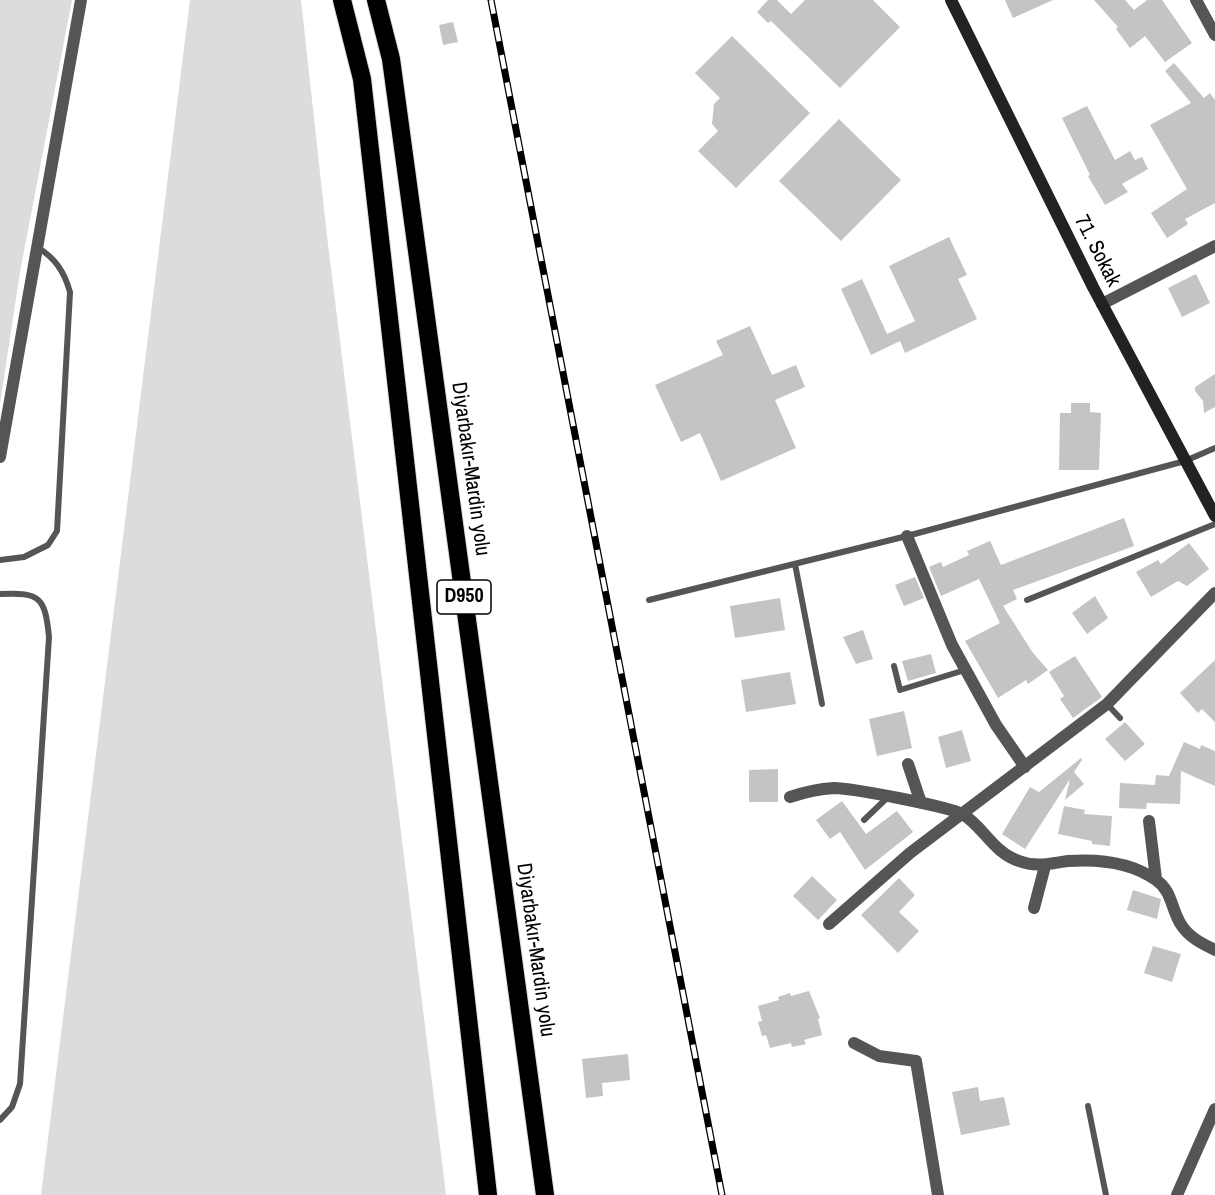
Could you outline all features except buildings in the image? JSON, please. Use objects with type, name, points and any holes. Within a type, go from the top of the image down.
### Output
[{"type":"highway","name":"D950","points":[[342,0],[362,79],[488,1195]]},
{"type":"highway","name":"Diyarbakır-Mardin yolu","points":[[376,0],[391,59],[545,1195]]},
{"type":"street","points":[[0,457],[81,0]]},
{"type":"street","name":"71. Sokak","points":[[951,0],[1102,304],[1215,516]]},
{"type":"street","points":[[1196,0],[1215,35]]},
{"type":"street","points":[[1102,304],[1215,246]]},
{"type":"street","points":[[907,536],[952,645],[996,725],[1025,766]]},
{"type":"street","points":[[828,924],[910,853],[1107,704],[1215,592]]},
{"type":"street","points":[[908,764],[921,804]]},
{"type":"street","points":[[790,797],[811,790],[837,788],[888,797],[963,814],[996,847],[1018,861],[1045,866],[1086,860],[1130,867],[1156,879],[1168,891],[1182,927],[1197,940],[1215,950]]},
{"type":"street","points":[[1149,821],[1156,879]]},
{"type":"street","points":[[1035,908],[1045,866]]},
{"type":"street","points":[[854,1043],[879,1056],[916,1061],[938,1195]]},
{"type":"street","points":[[1178,1195],[1215,1109]]},
{"type":"lane","points":[[0,560],[24,557],[48,545],[57,531],[60,507],[60,446],[70,292],[64,272],[49,254],[36,246]]},
{"type":"lane","points":[[649,600],[907,536],[1185,461],[1215,448]]},
{"type":"lane","points":[[1028,600],[1215,524]]},
{"type":"lane","points":[[795,564],[822,704]]},
{"type":"lane","points":[[0,594],[19,594],[37,598],[46,609],[49,637],[20,1084],[12,1107],[0,1120]]},
{"type":"lane","points":[[894,666],[900,690],[965,670]]},
{"type":"lane","points":[[1107,704],[1120,718]]},
{"type":"lane","points":[[864,820],[888,797]]},
{"type":"lane","points":[[1088,1106],[1106,1195]]},
{"type":"shaded area","points":[[0,0],[72,0],[20,272],[0,404]]},
{"type":"shaded area","points":[[190,0],[301,0],[327,236],[446,1195],[41,1195]]},
{"type":"railway","points":[[491,0],[722,1195]]}]
